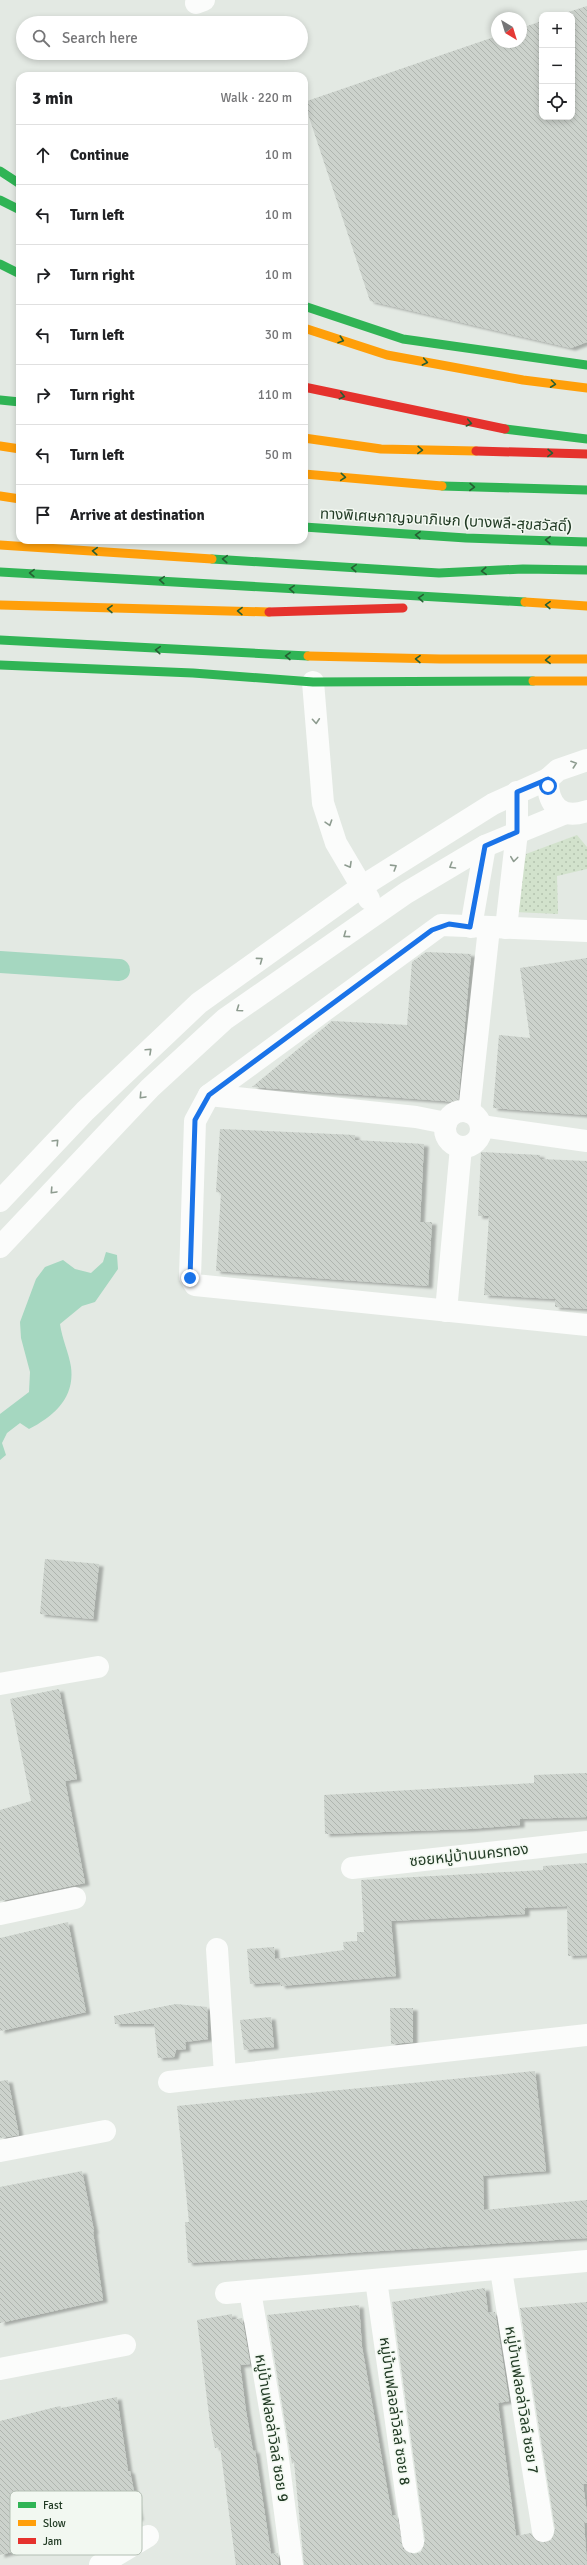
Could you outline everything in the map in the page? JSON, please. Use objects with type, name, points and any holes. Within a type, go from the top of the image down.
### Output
[{"type":"main road","points":[[0,171],[16,181]]},
{"type":"main road","points":[[0,200],[16,208]]},
{"type":"main road","points":[[0,264],[16,272]]},
{"type":"main road","points":[[308,307],[403,339],[587,365]]},
{"type":"main road","points":[[308,329],[387,355],[523,380],[587,388]]},
{"type":"main road","points":[[308,388],[489,427],[587,438]]},
{"type":"main road","points":[[0,400],[16,402]]},
{"type":"main road","points":[[308,439],[381,449],[587,454]]},
{"type":"main road","points":[[0,446],[16,448]]},
{"type":"main road","points":[[308,474],[450,487],[587,490]]},
{"type":"main road","points":[[0,496],[16,498]]},
{"type":"main road","name":"ทางพิเศษกาญจนาภิเษก (บางพลี-สุขสวัสดิ์)","points":[[308,527],[466,538],[587,542]]},
{"type":"main road","points":[[0,545],[439,573],[523,569],[587,570]]},
{"type":"main road","points":[[0,572],[101,576],[488,602],[587,606]]},
{"type":"main road","points":[[426,606],[488,602]]},
{"type":"main road","points":[[0,605],[104,609],[340,612],[410,607]]},
{"type":"main road","points":[[0,640],[243,655],[526,661],[587,659]]},
{"type":"main road","points":[[0,664],[193,673],[313,682],[587,681]]},
{"type":"street","points":[[313,682],[323,803],[336,843],[377,912]]},
{"type":"street","points":[[0,1201],[85,1111],[199,1003],[361,887],[492,804],[548,779],[558,770],[587,760]]},
{"type":"street","points":[[548,779],[554,804],[563,814]]},
{"type":"street","points":[[489,928],[517,832],[517,792]]},
{"type":"street","points":[[0,1247],[150,1088],[225,1019],[377,912],[485,846],[563,814],[575,816],[587,811]]},
{"type":"street","points":[[446,1123],[447,1139],[461,1147],[471,1145],[476,1142],[475,1119],[489,928],[485,846]]},
{"type":"street","points":[[587,931],[489,928],[449,924],[432,930],[209,1095],[195,1120],[192,1282],[195,1285],[587,1325]]},
{"type":"street","points":[[209,1095],[416,1117],[446,1123]]},
{"type":"street","points":[[446,1123],[458,1112],[475,1119],[587,1141]]},
{"type":"street","points":[[446,1310],[461,1147]]},
{"type":"street","points":[[0,1684],[98,1667]]},
{"type":"street","name":"ซอยหมู่บ้านนครทอง","points":[[352,1868],[587,1842]]},
{"type":"street","points":[[0,1914],[74,1898]]},
{"type":"street","points":[[218,1948],[224,2075]]},
{"type":"street","points":[[169,2082],[587,2035]]},
{"type":"street","points":[[0,2151],[104,2131]]},
{"type":"street","points":[[226,2293],[501,2270],[587,2261]]},
{"type":"street","name":"หมู่บ้านฟลอล่าวิลล์ ซอย 7","points":[[501,2270],[543,2531]]},
{"type":"street","name":"หมู่บ้านฟลอล่าวิลล์ ซอย 8","points":[[376,2280],[413,2542]]},
{"type":"street","name":"หมู่บ้านฟลอล่าวิลล์ ซอย 9","points":[[250,2291],[276,2444],[292,2565]]},
{"type":"street","points":[[0,2369],[126,2345]]},
{"type":"street","points":[[142,2540],[148,2536]]},
{"type":"street","points":[[100,2565],[117,2555]]},
{"type":"shaded area","points":[[577,835],[587,847],[587,869],[557,876],[558,914],[515,912],[526,854]]},
{"type":"shaded area","points":[[106,1252],[117,1255],[118,1269],[95,1302],[82,1306],[60,1324],[71,1367],[70,1388],[66,1397],[54,1412],[38,1424],[29,1429],[20,1423],[7,1433],[2,1443],[6,1455],[0,1460],[0,1414],[29,1392],[30,1372],[21,1338],[20,1322],[36,1279],[45,1267],[63,1260],[75,1269],[91,1273],[103,1262]]},
{"type":"building","points":[[587,6],[587,342],[571,348],[370,301],[308,114],[308,101],[491,38],[491,48],[527,48],[527,26],[539,22],[539,120],[575,120],[575,12],[568,12]]},
{"type":"building","points":[[426,952],[471,954],[458,1102],[252,1087],[332,1021],[407,1025],[412,962]]},
{"type":"building","points":[[587,958],[587,1115],[493,1108],[499,1035],[530,1038],[520,968]]},
{"type":"building","points":[[220,1129],[355,1135],[355,1140],[424,1144],[420,1222],[432,1222],[428,1286],[216,1271],[221,1193],[216,1192]]},
{"type":"building","points":[[481,1152],[540,1155],[540,1159],[587,1161],[587,1309],[555,1307],[555,1299],[484,1295],[489,1216],[478,1216]]},
{"type":"building","points":[[45,1559],[99,1564],[93,1619],[40,1614]]},
{"type":"building","points":[[59,1689],[77,1779],[65,1781],[85,1883],[0,1901],[0,1810],[31,1801],[10,1699]]},
{"type":"building","points":[[587,1773],[587,1817],[520,1819],[520,1825],[469,1829],[325,1834],[324,1795],[534,1783],[534,1775]]},
{"type":"building","points":[[587,1863],[587,1955],[568,1956],[567,1906],[525,1908],[525,1914],[391,1921],[396,1976],[281,1986],[280,1982],[250,1984],[247,1949],[274,1947],[275,1959],[344,1950],[343,1942],[357,1941],[357,1932],[364,1932],[361,1880],[543,1870],[543,1866]]},
{"type":"building","points":[[68,1922],[86,2012],[0,2031],[0,1938]]},
{"type":"building","points":[[176,2004],[207,2007],[208,2039],[185,2042],[186,2049],[176,2050],[174,2057],[158,2058],[154,2024],[115,2024],[114,2016]]},
{"type":"building","points":[[390,2008],[413,2008],[413,2042],[391,2044]]},
{"type":"building","points":[[271,2017],[274,2047],[244,2050],[240,2020]]},
{"type":"building","points":[[535,2071],[546,2171],[483,2176],[484,2210],[587,2200],[587,2238],[188,2263],[185,2222],[189,2222],[177,2106]]},
{"type":"building","points":[[8,2080],[19,2135],[0,2138],[0,2081]]},
{"type":"building","points":[[82,2171],[94,2231],[103,2300],[0,2323],[0,2187]]},
{"type":"building","points":[[485,2288],[488,2313],[495,2312],[509,2401],[498,2403],[516,2536],[531,2533],[539,2543],[551,2540],[555,2529],[520,2308],[587,2302],[587,2484],[583,2484],[587,2514],[587,2523],[584,2523],[587,2565],[304,2565],[294,2462],[292,2464],[267,2315],[359,2305],[362,2347],[392,2516],[397,2515],[403,2549],[414,2554],[421,2552],[425,2540],[392,2302]]},
{"type":"building","points":[[232,2314],[232,2320],[242,2318],[250,2364],[240,2365],[246,2411],[253,2451],[255,2450],[271,2554],[278,2553],[279,2565],[236,2565],[220,2447],[215,2448],[210,2423],[197,2320]]},
{"type":"building","points":[[117,2397],[128,2471],[130,2471],[134,2491],[10,2491],[10,2552],[0,2555],[0,2421],[60,2406],[61,2408]]},
{"type":"waterway","points":[[0,962],[119,970]]},
{"type":"traffic: fast","points":[[0,171],[16,181]]},
{"type":"traffic: fast","points":[[0,200],[16,208]]},
{"type":"traffic: fast","points":[[0,264],[16,272]]},
{"type":"traffic: fast","points":[[308,307],[403,339],[587,365]]},
{"type":"traffic: fast","points":[[0,400],[16,402]]},
{"type":"traffic: fast","points":[[505,429],[587,439]]},
{"type":"traffic: fast","points":[[442,486],[587,490]]},
{"type":"traffic: fast","points":[[308,527],[466,538],[587,542]]},
{"type":"traffic: fast","points":[[212,559],[439,573],[523,569],[587,570]]},
{"type":"traffic: fast","points":[[0,572],[525,602]]},
{"type":"traffic: fast","points":[[0,640],[308,656]]},
{"type":"traffic: fast","points":[[0,665],[193,673],[313,682],[533,681]]},
{"type":"traffic: slow","points":[[308,329],[387,355],[523,380],[587,388]]},
{"type":"traffic: slow","points":[[308,439],[381,449],[476,451]]},
{"type":"traffic: slow","points":[[0,446],[16,448]]},
{"type":"traffic: slow","points":[[308,474],[442,486]]},
{"type":"traffic: slow","points":[[0,496],[16,498]]},
{"type":"traffic: slow","points":[[0,545],[212,559]]},
{"type":"traffic: slow","points":[[525,602],[587,606]]},
{"type":"traffic: slow","points":[[0,605],[269,612]]},
{"type":"traffic: slow","points":[[308,656],[440,659],[587,659]]},
{"type":"traffic: slow","points":[[533,681],[587,681]]},
{"type":"traffic: jam","points":[[308,388],[505,429]]},
{"type":"traffic: jam","points":[[476,451],[587,454]]},
{"type":"traffic: jam","points":[[269,612],[403,608]]},
{"type":"route","points":[[190,1278],[195,1120],[209,1095],[432,930],[441,925],[449,924],[470,927],[485,846],[517,832],[517,792],[548,779],[548,786]]}]
